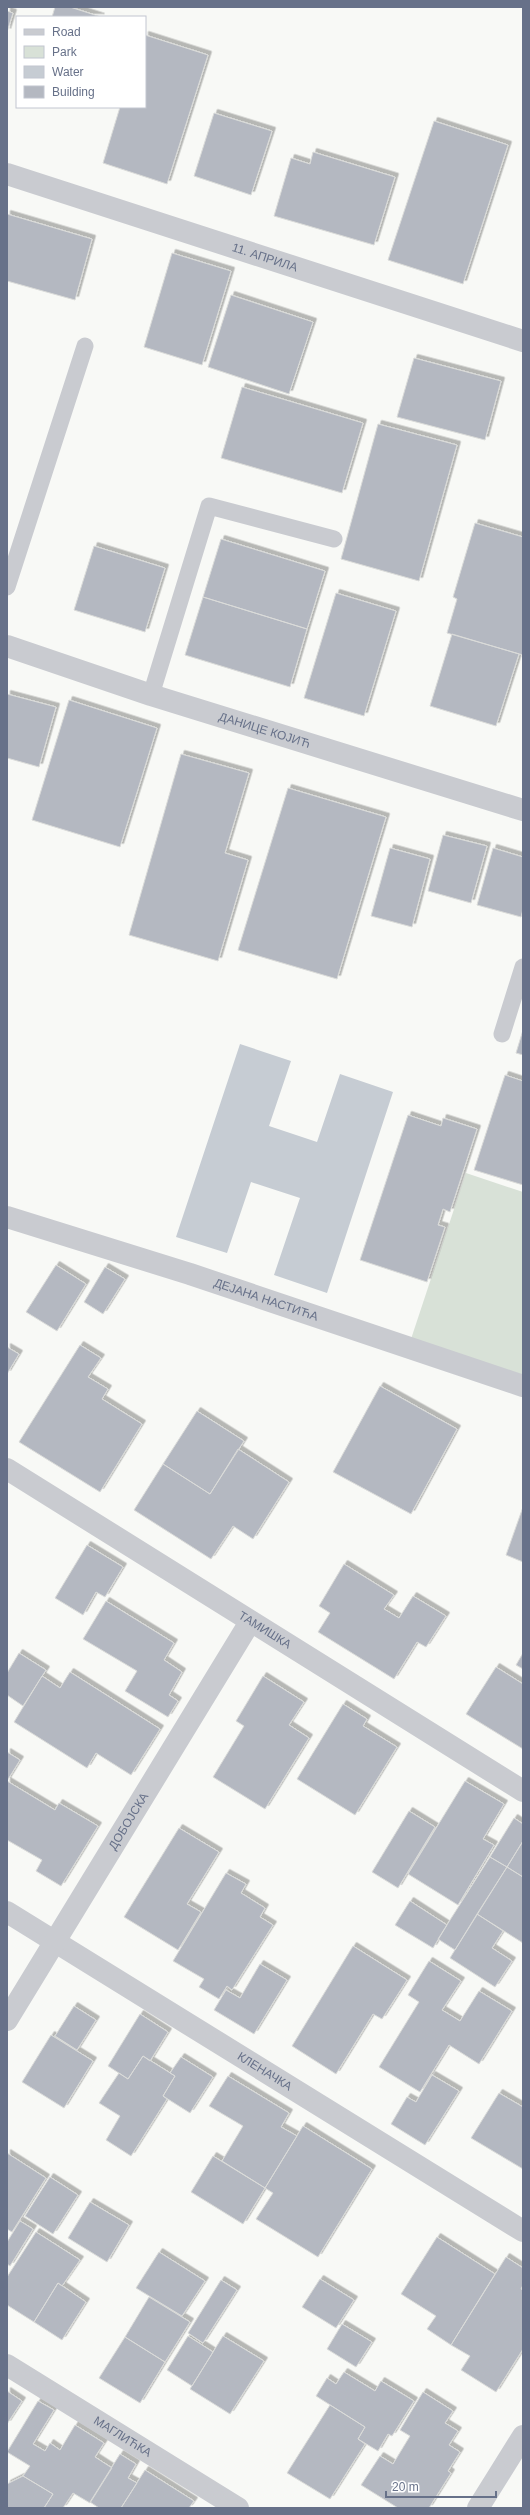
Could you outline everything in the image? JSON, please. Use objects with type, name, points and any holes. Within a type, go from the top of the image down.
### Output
[{"type":"street","name":"11. АПРИЛА","points":[[7,174],[523,341]]},
{"type":"street","name":"ДАНИЦЕ КОЈИЋ","points":[[7,646],[151,695],[523,810]]},
{"type":"street","name":"ДЕЈАНА НАСТИЋА","points":[[7,1217],[190,1274],[523,1386]]},
{"type":"street","name":"ТАМИШКА","points":[[7,1469],[523,1791]]},
{"type":"street","name":"ДОБОЈСКА","points":[[7,2020],[250,1622]]},
{"type":"street","name":"КЛЕНАЧКА","points":[[7,1912],[523,2231]]},
{"type":"street","name":"МАГЛИЋКА","points":[[7,2365],[238,2508]]},
{"type":"street","points":[[478,2508],[523,2436]]},
{"type":"lane","points":[[7,587],[85,346]]},
{"type":"lane","points":[[151,695],[209,506],[334,539]]},
{"type":"lane","points":[[502,1034],[523,967]]},
{"type":"green space","points":[[466,1173],[523,1192],[523,1375],[411,1339]]},
{"type":"water","points":[[240,1044],[291,1061],[269,1126],[317,1142],[340,1074],[393,1092],[327,1293],[274,1275],[300,1198],[251,1182],[227,1253],[176,1237]]},
{"type":"building","points":[[55,7],[70,7],[98,16],[52,16]]},
{"type":"building","points":[[7,11],[13,13],[7,32]]},
{"type":"building","points":[[146,35],[208,55],[167,184],[103,163],[120,108],[146,108]]},
{"type":"building","points":[[214,113],[272,131],[251,195],[194,176]]},
{"type":"building","points":[[434,121],[508,145],[463,284],[388,260]]},
{"type":"building","points":[[313,152],[395,177],[374,245],[274,216],[291,158],[310,164]]},
{"type":"building","points":[[7,214],[92,239],[75,300],[7,281]]},
{"type":"building","points":[[172,253],[231,271],[202,365],[144,347]]},
{"type":"building","points":[[231,295],[313,322],[289,394],[208,367]]},
{"type":"building","points":[[414,358],[501,381],[485,440],[397,417]]},
{"type":"building","points":[[242,387],[363,423],[342,493],[221,458]]},
{"type":"building","points":[[378,424],[457,445],[419,581],[341,559]]},
{"type":"building","points":[[475,523],[523,537],[523,655],[447,633],[457,599],[453,597]]},
{"type":"building","points":[[221,539],[325,571],[307,629],[203,597]]},
{"type":"building","points":[[94,546],[165,568],[145,632],[74,610]]},
{"type":"building","points":[[336,593],[396,611],[364,716],[304,698]]},
{"type":"building","points":[[203,597],[307,629],[290,687],[185,655]]},
{"type":"building","points":[[452,634],[519,654],[496,726],[430,706]]},
{"type":"building","points":[[7,694],[56,707],[39,767],[7,758]]},
{"type":"building","points":[[69,700],[157,728],[120,847],[32,820]]},
{"type":"building","points":[[181,754],[249,773],[225,853],[248,860],[218,961],[129,935]]},
{"type":"building","points":[[288,788],[386,817],[337,979],[238,950]]},
{"type":"building","points":[[443,835],[487,846],[471,903],[428,891]]},
{"type":"building","points":[[390,848],[430,859],[412,927],[371,916]]},
{"type":"building","points":[[493,848],[523,857],[523,909],[521,917],[477,905]]},
{"type":"building","points":[[523,1030],[523,1055],[516,1053]]},
{"type":"building","points":[[505,1075],[523,1081],[523,1185],[474,1170]]},
{"type":"building","points":[[408,1115],[441,1126],[443,1118],[477,1129],[450,1212],[443,1209],[438,1225],[445,1227],[427,1282],[360,1260]]},
{"type":"building","points":[[56,1265],[86,1284],[57,1331],[26,1312]]},
{"type":"building","points":[[105,1267],[125,1279],[103,1314],[84,1302]]},
{"type":"building","points":[[80,1345],[101,1358],[88,1377],[108,1389],[102,1399],[142,1424],[100,1492],[19,1442]]},
{"type":"building","points":[[7,1347],[19,1354],[7,1374]]},
{"type":"building","points":[[380,1386],[457,1429],[411,1514],[333,1472]]},
{"type":"building","points":[[197,1411],[244,1441],[210,1494],[163,1464]]},
{"type":"building","points":[[238,1449],[289,1482],[253,1539],[233,1526],[211,1559],[134,1510],[163,1464],[210,1494]]},
{"type":"building","points":[[523,1507],[523,1562],[506,1555]]},
{"type":"building","points":[[87,1545],[123,1567],[105,1597],[96,1592],[83,1615],[55,1598]]},
{"type":"building","points":[[344,1564],[394,1595],[384,1609],[399,1618],[413,1596],[446,1616],[426,1647],[417,1642],[394,1679],[318,1632],[330,1613],[319,1606]]},
{"type":"building","points":[[106,1601],[174,1643],[164,1660],[182,1672],[169,1695],[178,1701],[168,1717],[125,1691],[137,1671],[83,1639]]},
{"type":"building","points":[[19,1653],[46,1670],[23,1706],[7,1695],[7,1673]]},
{"type":"building","points":[[523,1653],[523,1669],[516,1665]]},
{"type":"building","points":[[496,1667],[523,1684],[523,1749],[466,1714]]},
{"type":"building","points":[[70,1672],[160,1729],[131,1775],[96,1753],[87,1768],[14,1722],[42,1676],[60,1688]]},
{"type":"building","points":[[263,1676],[304,1702],[289,1725],[309,1738],[265,1809],[213,1777],[244,1726],[236,1721]]},
{"type":"building","points":[[343,1704],[367,1719],[363,1726],[397,1747],[355,1815],[297,1779]]},
{"type":"building","points":[[7,1752],[20,1760],[7,1781]]},
{"type":"building","points":[[7,1781],[55,1810],[59,1803],[98,1826],[61,1886],[36,1871],[42,1860],[7,1840]]},
{"type":"building","points":[[465,1781],[504,1804],[483,1839],[494,1845],[458,1905],[408,1874]]},
{"type":"building","points":[[409,1811],[435,1827],[398,1888],[372,1872]]},
{"type":"building","points":[[514,1818],[523,1824],[523,1841],[507,1867],[490,1857]]},
{"type":"building","points":[[179,1828],[219,1852],[187,1904],[201,1912],[178,1950],[124,1917]]},
{"type":"building","points":[[523,1841],[523,1877],[507,1867]]},
{"type":"building","points":[[490,1857],[507,1867],[455,1950],[438,1939]]},
{"type":"building","points":[[507,1867],[523,1877],[523,1943],[477,1914]]},
{"type":"building","points":[[226,1873],[246,1884],[241,1893],[265,1908],[260,1917],[273,1925],[232,1990],[227,1986],[219,1999],[199,1987],[204,1979],[173,1961]]},
{"type":"building","points":[[410,1901],[447,1925],[433,1948],[395,1925]]},
{"type":"building","points":[[477,1914],[503,1931],[492,1948],[512,1961],[495,1987],[450,1958]]},
{"type":"building","points":[[353,1946],[407,1980],[382,2019],[373,2014],[336,2074],[292,2046]]},
{"type":"building","points":[[429,1961],[461,1981],[442,2010],[460,2021],[479,1991],[512,2011],[479,2064],[449,2045],[420,2092],[379,2067],[419,2002],[408,1995]]},
{"type":"building","points":[[260,1964],[287,1980],[254,2034],[214,2010],[226,1990],[240,1998]]},
{"type":"building","points":[[74,2006],[96,2020],[77,2050],[55,2036]]},
{"type":"building","points":[[140,2014],[168,2032],[150,2061],[143,2056],[128,2079],[108,2066]]},
{"type":"building","points":[[51,2035],[93,2061],[64,2108],[22,2082]]},
{"type":"building","points":[[143,2056],[175,2076],[163,2096],[167,2099],[131,2156],[106,2140],[120,2116],[99,2103],[119,2073],[128,2079]]},
{"type":"building","points":[[181,2057],[213,2077],[190,2113],[163,2096],[175,2076],[170,2073]]},
{"type":"building","points":[[432,2075],[459,2091],[425,2145],[391,2124],[407,2097],[416,2102]]},
{"type":"building","points":[[228,2076],[289,2113],[281,2127],[297,2136],[265,2188],[222,2161],[243,2126],[209,2106]]},
{"type":"building","points":[[499,2093],[523,2107],[523,2169],[471,2138]]},
{"type":"building","points":[[303,2126],[372,2169],[318,2257],[256,2219],[273,2193],[265,2188]]},
{"type":"building","points":[[7,2153],[46,2178],[12,2232],[7,2229]]},
{"type":"building","points":[[213,2156],[265,2188],[243,2224],[191,2192]]},
{"type":"building","points":[[50,2177],[78,2195],[53,2234],[25,2216]]},
{"type":"building","points":[[90,2202],[129,2225],[107,2262],[68,2238]]},
{"type":"building","points":[[20,2221],[33,2229],[10,2266],[7,2264],[7,2242]]},
{"type":"building","points":[[36,2232],[80,2260],[62,2286],[58,2283],[34,2322],[7,2305],[7,2277]]},
{"type":"building","points":[[437,2237],[495,2274],[451,2345],[427,2329],[436,2316],[401,2294]]},
{"type":"building","points":[[159,2252],[205,2281],[182,2316],[136,2288]]},
{"type":"building","points":[[506,2257],[523,2268],[523,2285],[521,2289],[523,2290],[523,2349],[496,2392],[461,2370],[470,2356],[451,2345]]},
{"type":"building","points":[[320,2279],[354,2300],[336,2328],[302,2307]]},
{"type":"building","points":[[221,2280],[237,2290],[203,2343],[188,2333]]},
{"type":"building","points":[[58,2283],[86,2302],[62,2340],[34,2322]]},
{"type":"building","points":[[149,2297],[190,2322],[165,2362],[125,2337]]},
{"type":"building","points":[[342,2324],[372,2342],[356,2367],[327,2349]]},
{"type":"building","points":[[188,2336],[213,2352],[192,2386],[167,2370]]},
{"type":"building","points":[[223,2336],[264,2361],[230,2414],[190,2389]]},
{"type":"building","points":[[125,2337],[165,2362],[140,2403],[99,2378]]},
{"type":"building","points":[[344,2372],[375,2391],[381,2381],[414,2401],[392,2436],[388,2434],[378,2451],[358,2439],[365,2427],[316,2396],[327,2378],[336,2384]]},
{"type":"building","points":[[7,2391],[22,2401],[7,2424]]},
{"type":"building","points":[[423,2392],[453,2411],[445,2423],[458,2431],[449,2445],[460,2452],[448,2471],[451,2473],[429,2508],[398,2508],[361,2485],[380,2456],[393,2464],[410,2436],[400,2430]]},
{"type":"building","points":[[38,2401],[54,2410],[33,2444],[45,2451],[50,2443],[60,2450],[75,2425],[104,2443],[95,2457],[112,2468],[90,2503],[73,2493],[63,2508],[44,2508],[53,2494],[23,2476],[30,2466],[7,2452]]},
{"type":"building","points":[[330,2405],[365,2427],[358,2439],[365,2444],[330,2499],[287,2473]]},
{"type":"building","points":[[120,2454],[136,2464],[128,2478],[137,2483],[121,2508],[99,2508],[90,2502]]},
{"type":"building","points":[[145,2470],[194,2501],[189,2508],[121,2508]]},
{"type":"building","points":[[23,2476],[53,2494],[44,2508],[7,2508],[7,2484]]}]
